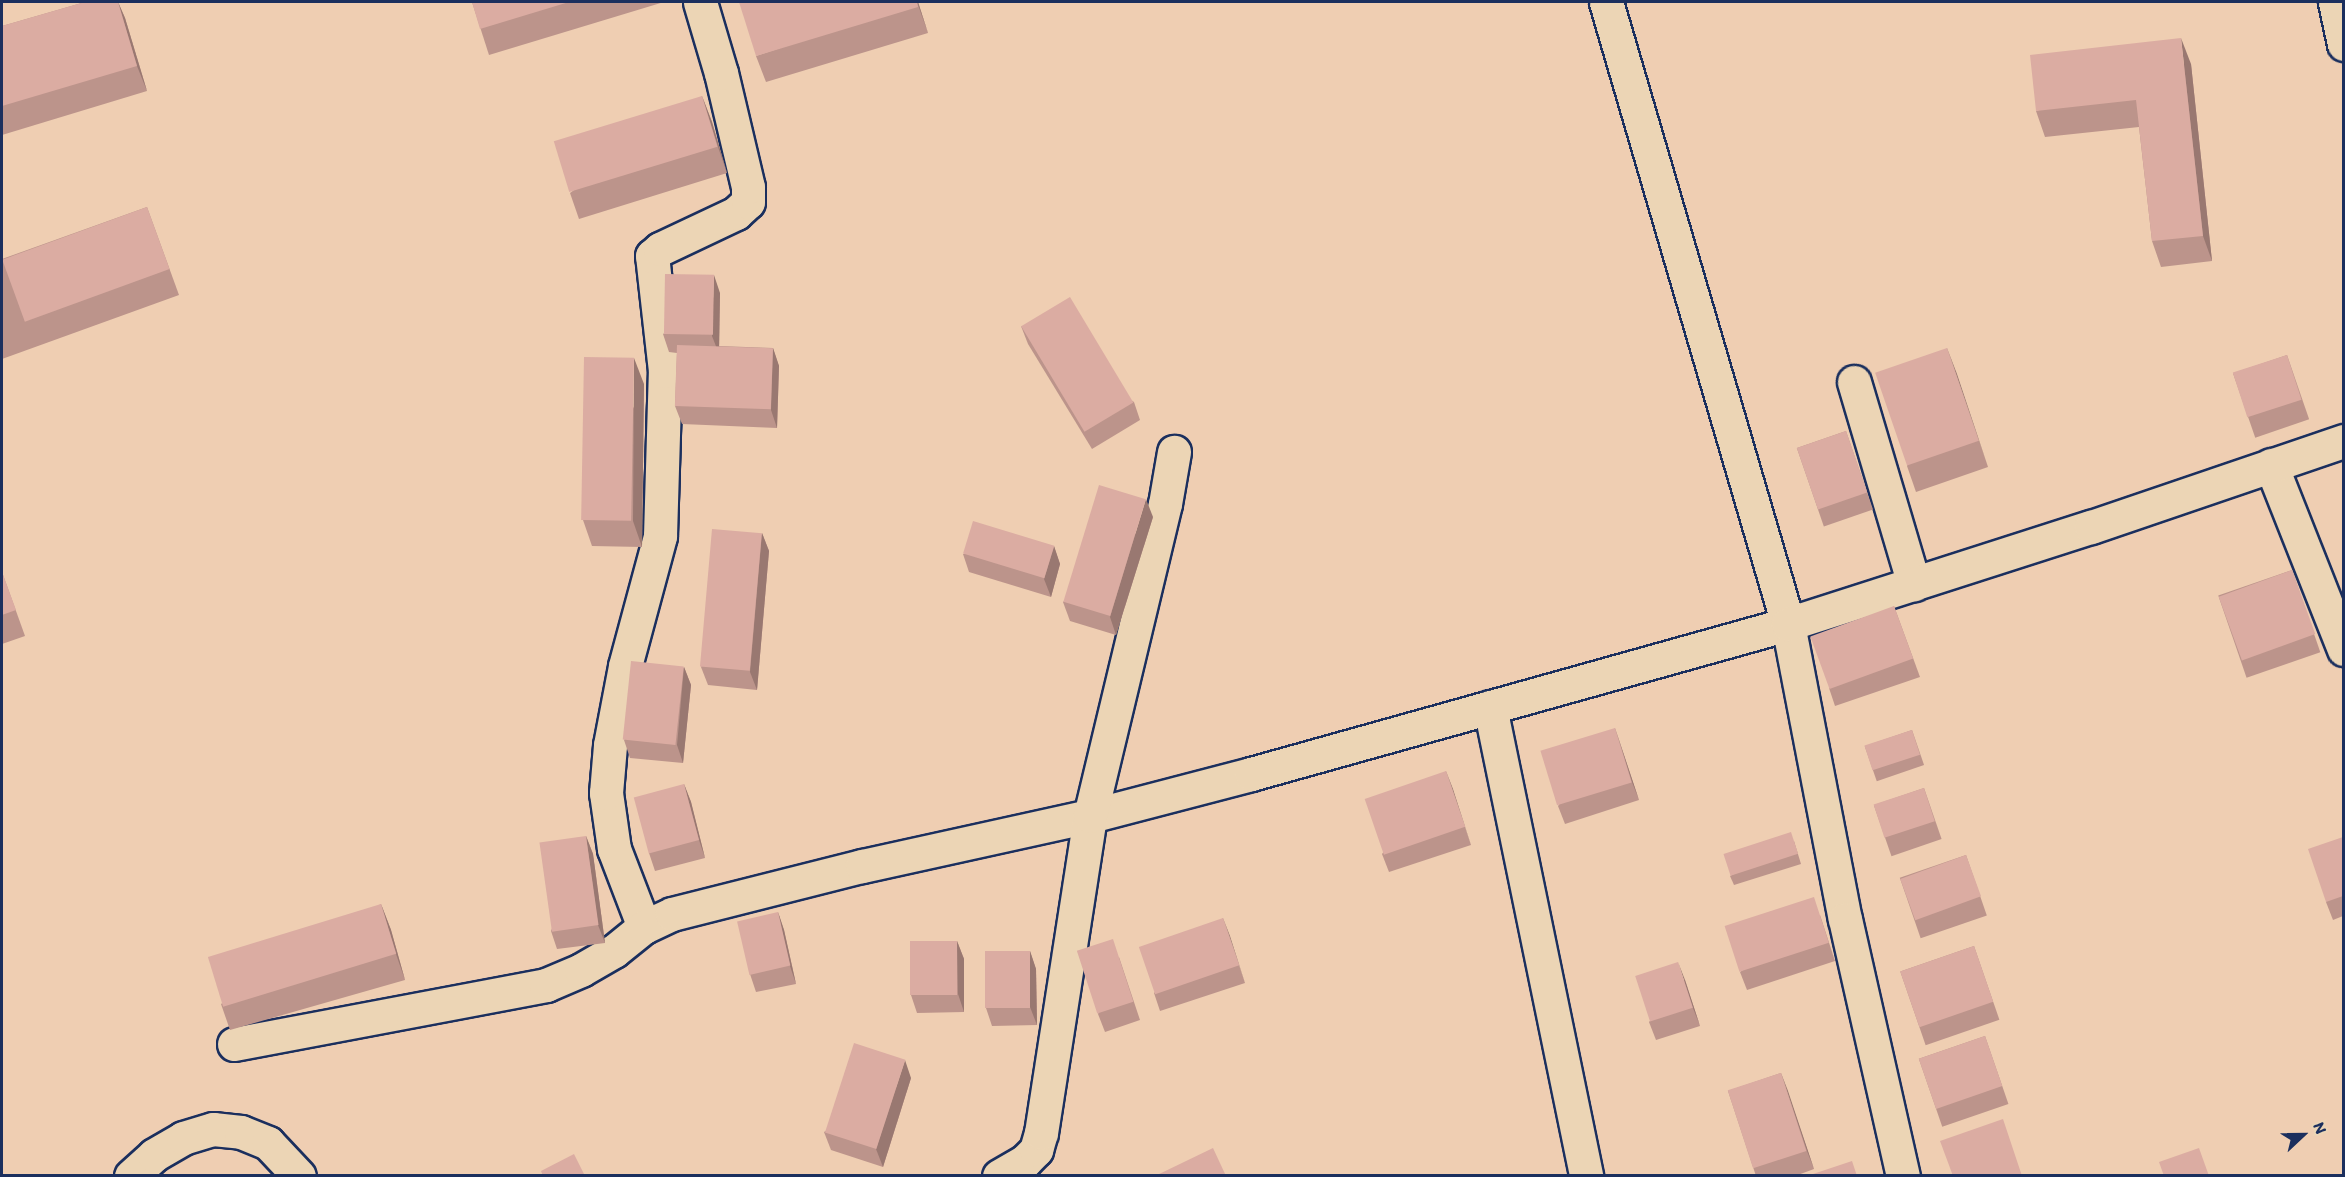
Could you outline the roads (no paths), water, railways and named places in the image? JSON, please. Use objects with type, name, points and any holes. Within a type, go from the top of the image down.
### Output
[{"type":"street","points":[[644,927],[614,849],[606,793],[610,745],[625,666],[660,536],[665,371],[652,256],[660,249],[736,213],[748,202],[747,187],[721,73],[700,2]]},
{"type":"street","points":[[1606,2],[1788,624],[1845,919],[1903,1176]]},
{"type":"street","points":[[2335,2],[2343,44]]},
{"type":"street","points":[[1854,382],[1914,584]]},
{"type":"street","points":[[234,1044],[546,985],[581,970],[614,951],[644,927],[672,914],[828,875],[1090,816],[1251,774],[1788,624],[2343,441]]},
{"type":"street","points":[[999,1176],[1025,1161],[1041,1163],[1041,1133],[1090,816],[1165,504],[1174,452]]},
{"type":"street","points":[[2271,465],[2343,649]]},
{"type":"street","points":[[1491,707],[1586,1176]]},
{"type":"street","points":[[131,1176],[154,1155],[183,1138],[213,1129],[241,1132],[268,1143],[299,1176]]}]
